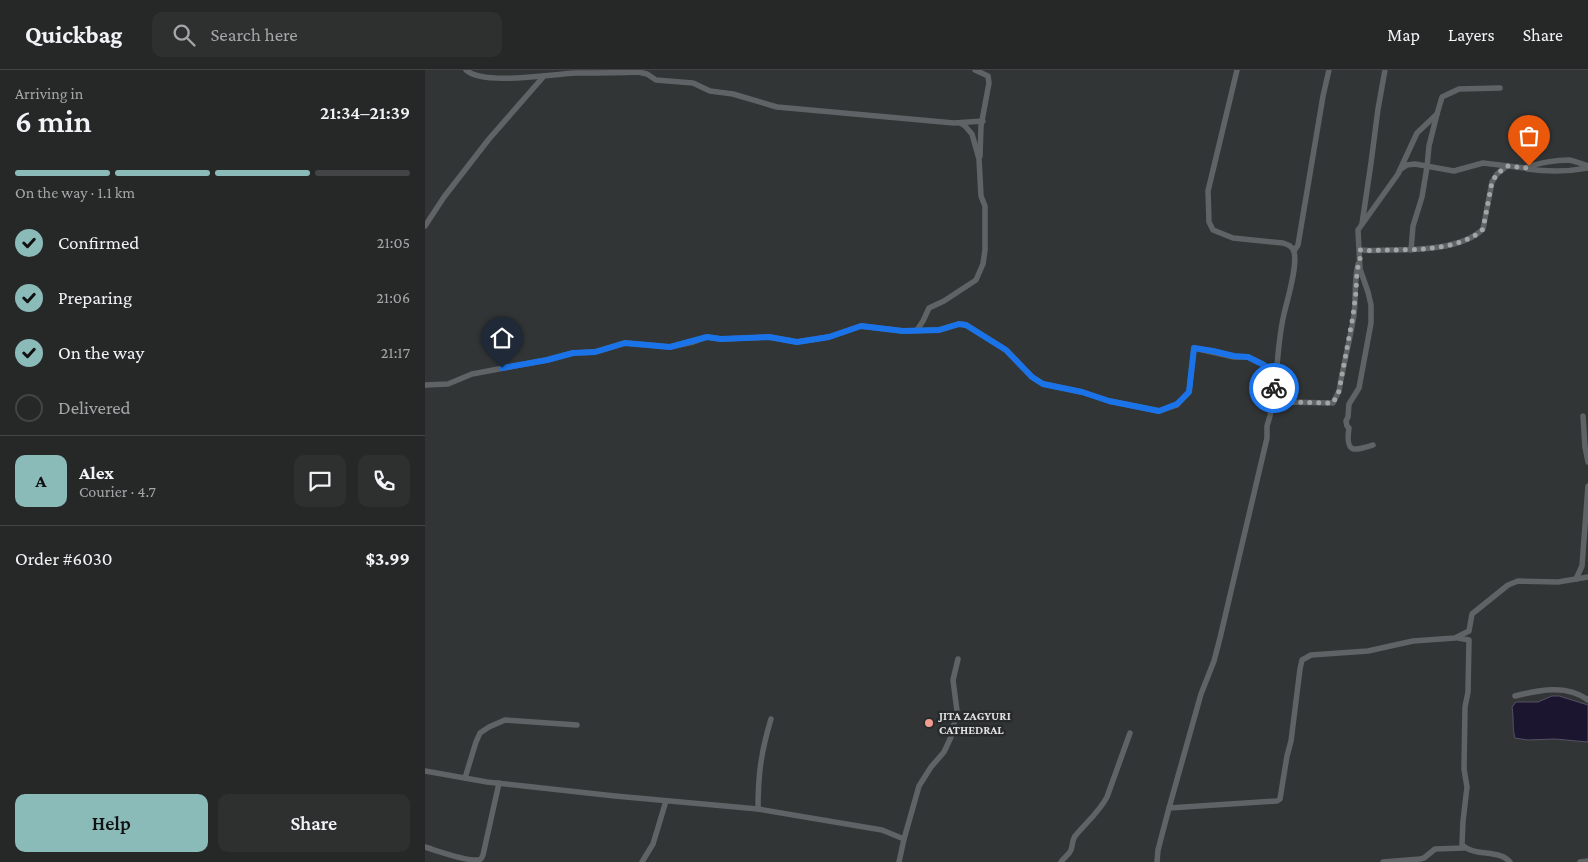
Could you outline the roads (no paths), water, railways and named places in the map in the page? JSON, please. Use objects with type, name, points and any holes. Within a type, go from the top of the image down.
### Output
[{"type":"street","points":[[466,70],[472,75],[481,77],[512,78],[575,72],[637,72],[647,74],[656,80],[693,84],[710,91],[733,94],[777,107],[960,123],[983,120]]},
{"type":"street","points":[[917,330],[929,308],[945,301],[976,280],[980,272],[985,250],[985,206],[981,196],[979,159],[981,126],[987,95],[988,76],[975,70]]},
{"type":"street","points":[[1157,862],[1158,850],[1169,808],[1201,694],[1214,661],[1220,638],[1267,438],[1267,426],[1272,404],[1284,314],[1295,259],[1294,251],[1290,245],[1233,238],[1213,230],[1209,222],[1208,191],[1237,70]]},
{"type":"street","points":[[1294,251],[1298,245],[1329,70]]},
{"type":"street","points":[[1361,226],[1385,70]]},
{"type":"street","points":[[425,226],[443,197],[489,139],[544,76]]},
{"type":"street","points":[[1411,250],[1413,226],[1422,197],[1429,146],[1443,97],[1459,89],[1500,88]]},
{"type":"street","points":[[1373,445],[1360,450],[1350,447],[1348,444],[1349,428],[1346,421],[1349,404],[1359,388],[1371,323],[1369,292],[1360,269],[1359,230],[1401,169],[1417,134],[1437,114]]},
{"type":"street","points":[[960,123],[972,134],[979,159]]},
{"type":"street","points":[[1525,168],[1571,160],[1588,167]]},
{"type":"street","points":[[1401,169],[1407,165],[1415,164],[1453,171],[1483,163],[1553,172],[1573,171],[1588,167]]},
{"type":"street","points":[[1360,250],[1426,250],[1478,234],[1483,229],[1492,182],[1497,174],[1507,166]]},
{"type":"street","points":[[1272,404],[1285,402],[1333,403],[1339,391],[1353,316],[1357,271],[1360,259]]},
{"type":"street","points":[[425,386],[448,384],[472,374],[547,360],[573,353],[595,352],[625,343],[670,347],[707,337],[721,339],[769,337],[797,342],[829,337],[861,326],[903,331],[939,330],[959,324],[966,325],[1006,350],[1032,377],[1043,384],[1151,410],[1159,411],[1177,404],[1189,392],[1194,348],[1248,357],[1264,365],[1275,377]]},
{"type":"street","points":[[1583,416],[1588,462]]},
{"type":"street","points":[[1576,579],[1582,566],[1588,486]]},
{"type":"street","points":[[1464,848],[1462,846],[1462,833],[1467,787],[1464,770],[1465,707],[1468,692],[1469,631],[1472,614],[1508,585],[1518,581],[1558,582],[1588,577]]},
{"type":"street","points":[[1455,638],[1469,631]]},
{"type":"street","points":[[1169,808],[1280,799],[1291,741],[1299,669],[1302,660],[1311,655],[1368,651],[1413,641],[1455,638],[1469,640]]},
{"type":"street","points":[[899,862],[903,839],[919,786],[931,767],[944,752],[951,737],[957,711],[953,680],[958,659]]},
{"type":"street","points":[[1515,696],[1541,690],[1557,690],[1583,696],[1588,700]]},
{"type":"street","points":[[758,809],[758,778],[763,746],[771,719]]},
{"type":"street","points":[[465,778],[480,733],[489,727],[505,720],[577,725]]},
{"type":"street","points":[[1061,862],[1070,852],[1074,837],[1091,820],[1107,797],[1129,733]]},
{"type":"street","points":[[425,771],[499,783],[758,809],[882,830],[903,839]]},
{"type":"street","points":[[425,847],[467,859],[481,859],[499,783]]},
{"type":"street","points":[[642,862],[653,844],[666,801]]},
{"type":"street","points":[[1383,862],[1425,858],[1435,849],[1464,848],[1506,858],[1510,862]]},
{"type":"street","points":[[1580,862],[1588,861]]},
{"type":"place","name":"JITA ZAGYURI CATHEDRAL","points":[[929,723]]}]
